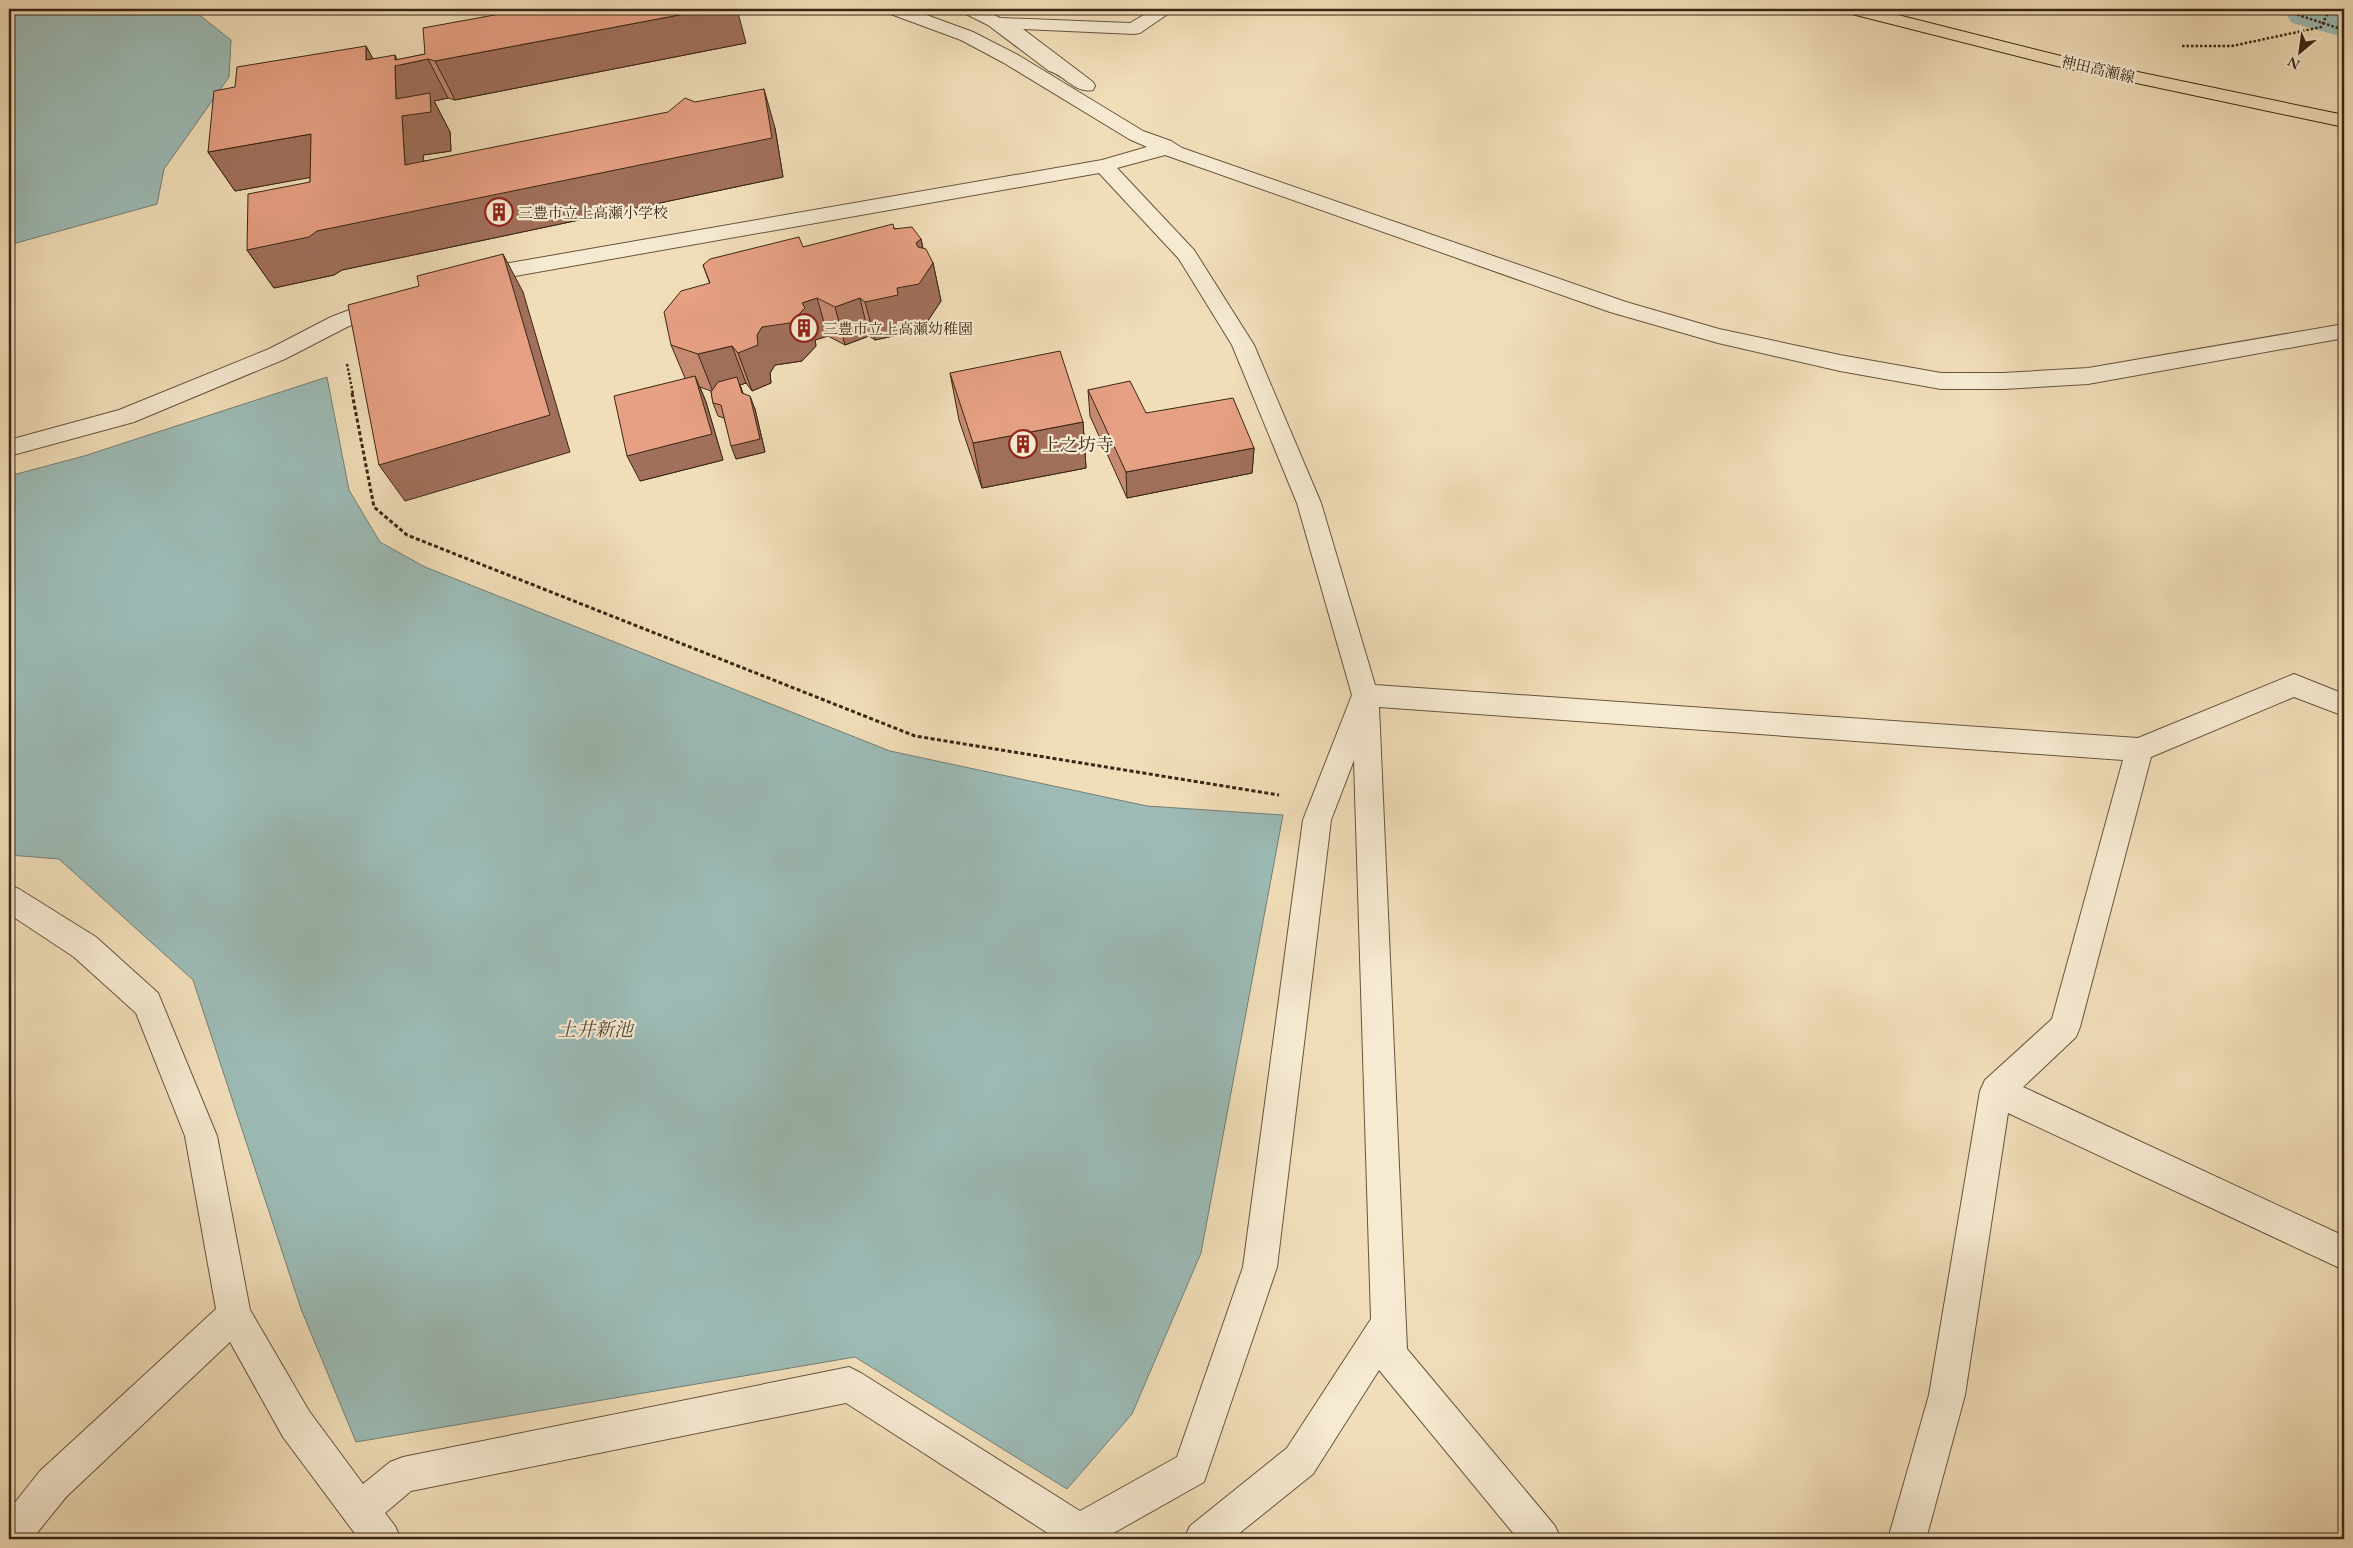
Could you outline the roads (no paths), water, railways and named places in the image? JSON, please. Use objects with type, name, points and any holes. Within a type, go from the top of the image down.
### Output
[{"type":"main road","name":"神田高瀬線","points":[[1854,9],[2071,63],[2344,121]]},
{"type":"street","points":[[894,9],[968,36],[1027,68],[1136,135],[1618,307],[1718,336],[1942,381],[2003,381],[2088,376],[2344,331]]},
{"type":"street","points":[[970,9],[1016,33],[1165,146]]},
{"type":"street","points":[[995,23],[1134,29],[1166,9]]},
{"type":"street","points":[[457,279],[1104,166],[1165,146]]},
{"type":"street","points":[[1104,166],[1187,256],[1243,345],[1309,503],[1365,696],[1390,1356],[1542,1539]]},
{"type":"street","points":[[9,448],[126,416],[277,354],[339,322],[402,297]]},
{"type":"street","points":[[1365,696],[2139,750],[2294,685],[2344,704]]},
{"type":"street","points":[[360,1510],[403,1475],[849,1385],[1094,1536],[1191,1469],[1260,1267],[1317,820],[1365,696]]},
{"type":"street","points":[[1907,1539],[1947,1394],[1996,1091],[2065,1027],[2139,750]]},
{"type":"street","points":[[9,898],[85,947],[147,1002],[201,1136],[234,1315],[296,1424],[382,1539]]},
{"type":"street","points":[[1996,1091],[2344,1253]]},
{"type":"street","points":[[9,1539],[53,1484],[234,1315]]},
{"type":"street","points":[[1203,1539],[1300,1461],[1389,1323]]},
{"type":"water","points":[[9,9],[192,9],[231,40],[229,77],[164,169],[157,204],[9,245]]},
{"type":"water","name":"土井新池","points":[[327,377],[349,490],[380,542],[425,567],[890,751],[1147,806],[1283,815],[1201,1253],[1132,1414],[1067,1489],[855,1357],[356,1442],[301,1309],[193,980],[59,859],[9,855],[9,476],[84,456]]},
{"type":"waterway","points":[[2316,9],[2344,17]]},
{"type":"place","name":"三豊市立上高瀬小学校","points":[[499,212]]},
{"type":"place","name":"三豊市立上高瀬幼稚園","points":[[804,328]]},
{"type":"place","name":"上之坊寺","points":[[1023,444]]}]
